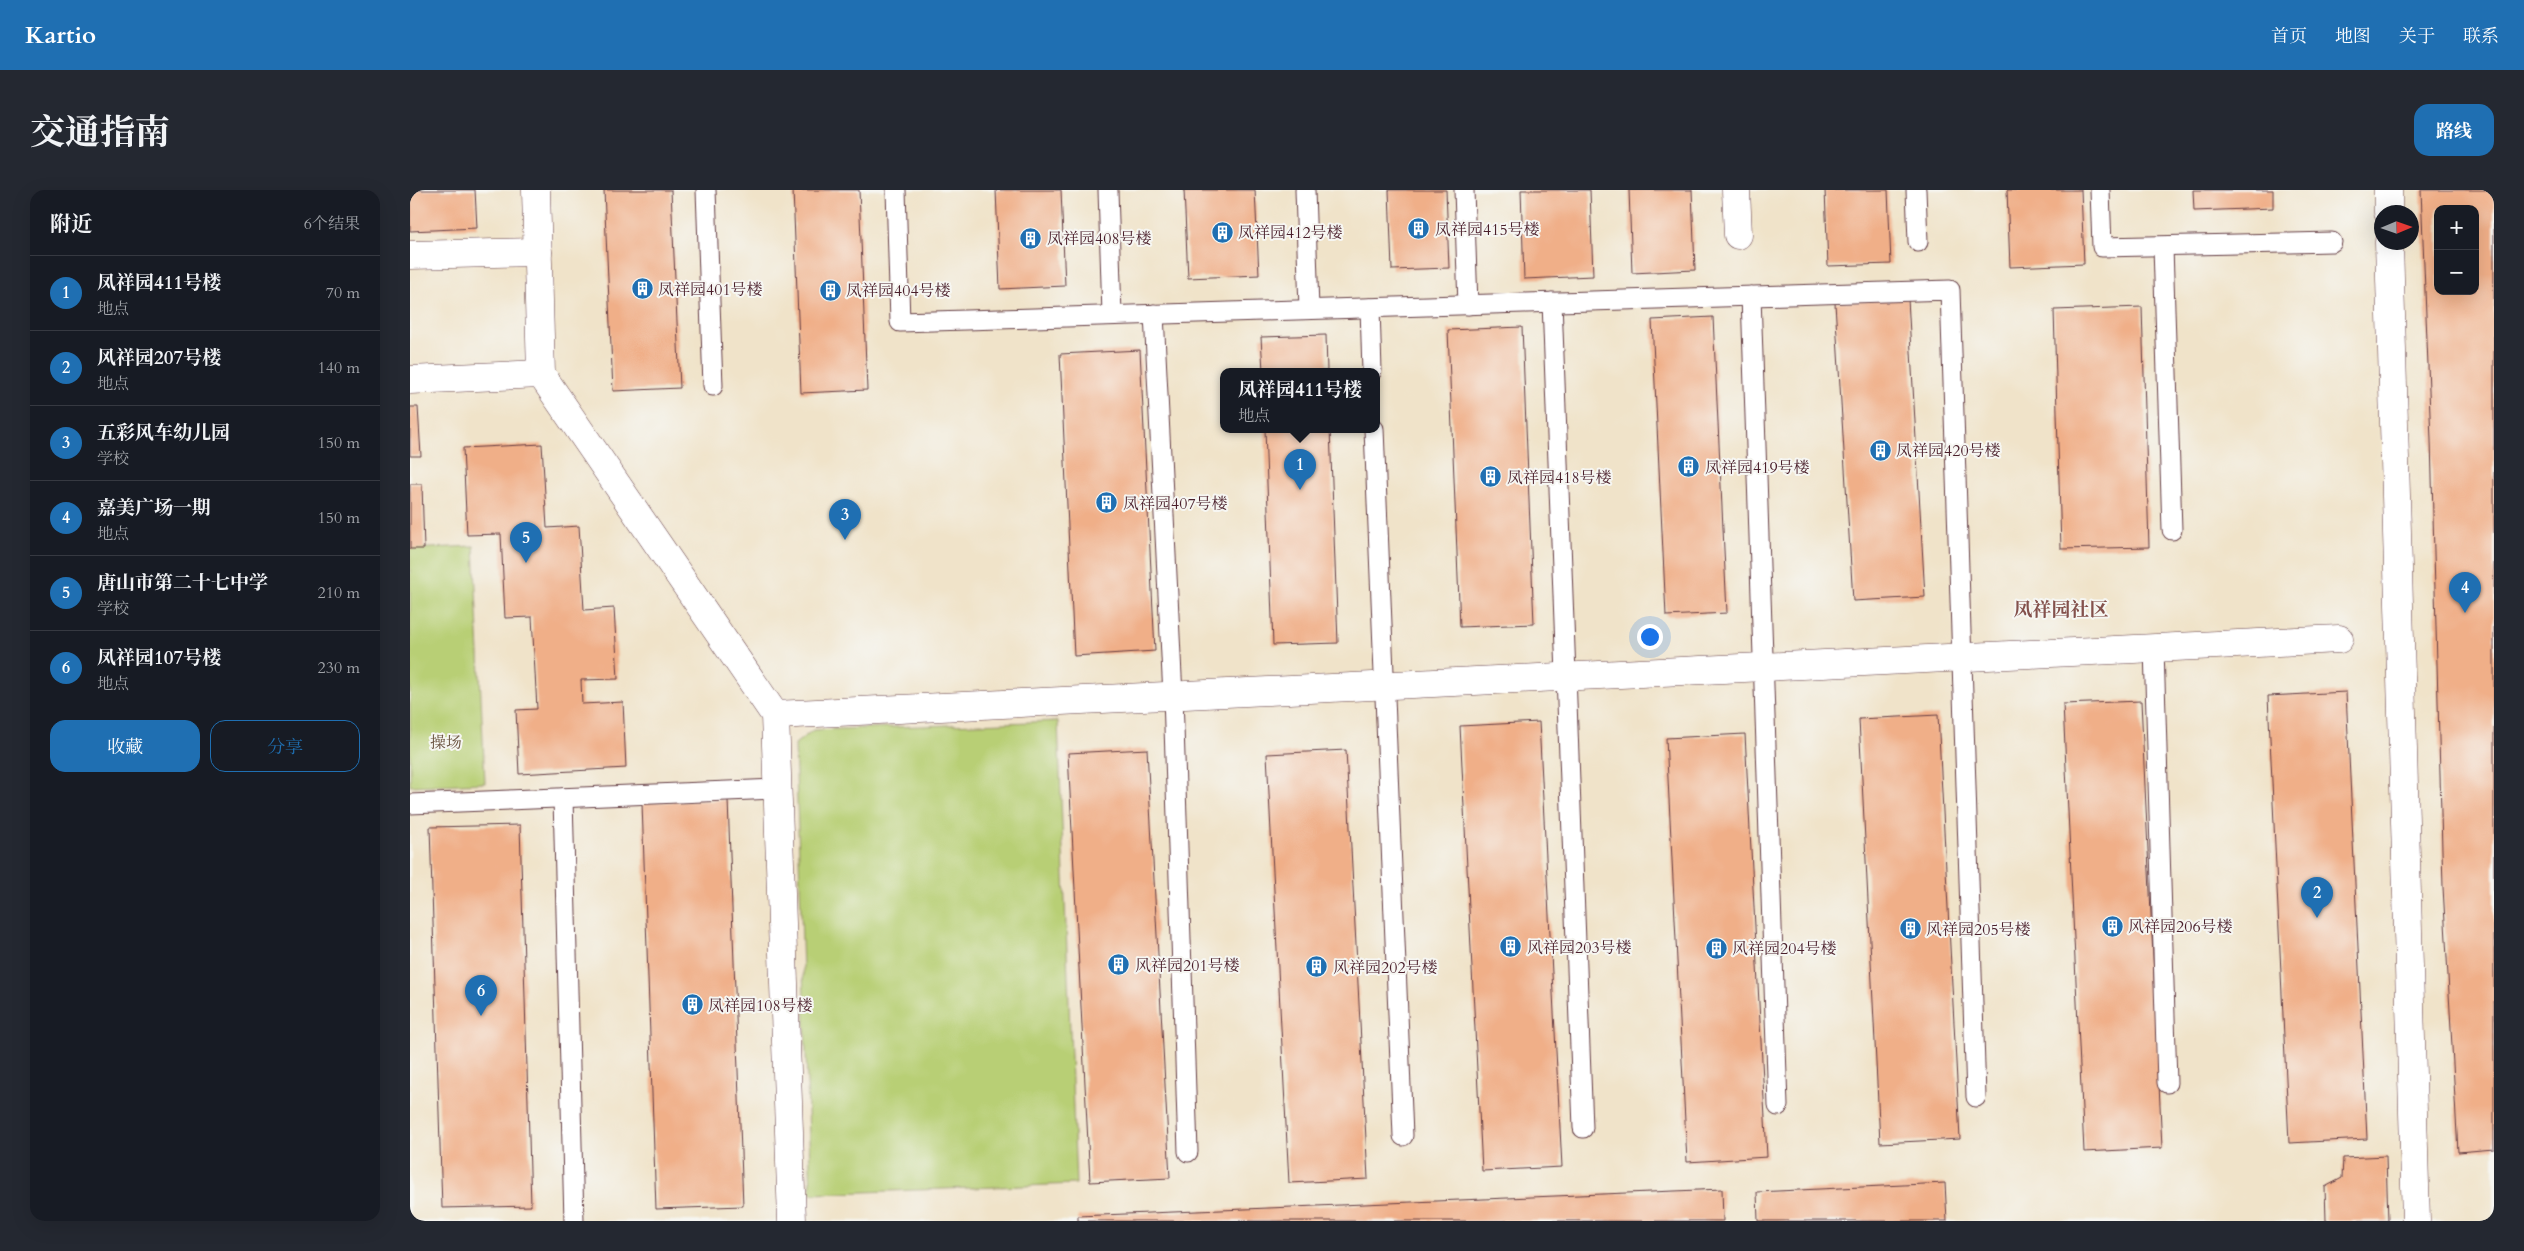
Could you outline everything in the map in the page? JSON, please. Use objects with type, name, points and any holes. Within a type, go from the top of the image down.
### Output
[{"type":"street","points":[[536,190],[541,374],[775,715],[792,1221]]},
{"type":"street","points":[[1736,190],[1738,235]]},
{"type":"street","points":[[2388,190],[2388,205]]},
{"type":"street","points":[[2389,250],[2416,1221]]},
{"type":"street","points":[[410,256],[538,252]]},
{"type":"street","points":[[410,380],[541,374]]},
{"type":"street","points":[[775,715],[2339,639]]},
{"type":"lane","points":[[706,190],[713,386]]},
{"type":"lane","points":[[896,190],[900,322],[1950,290],[1960,657],[1976,1097]]},
{"type":"lane","points":[[1108,190],[1112,316]]},
{"type":"lane","points":[[1305,190],[1309,310]]},
{"type":"lane","points":[[1464,190],[1468,305]]},
{"type":"lane","points":[[1916,190],[1918,242]]},
{"type":"lane","points":[[2100,190],[2102,247],[2332,242]]},
{"type":"lane","points":[[2163,246],[2172,530]]},
{"type":"lane","points":[[1751,296],[1778,1106]]},
{"type":"lane","points":[[1552,302],[1583,1128]]},
{"type":"lane","points":[[1370,308],[1372,368]]},
{"type":"lane","points":[[1154,314],[1173,696],[1188,1152]]},
{"type":"lane","points":[[1374,433],[1403,1136]]},
{"type":"lane","points":[[2154,648],[2167,1083]]},
{"type":"lane","points":[[410,804],[778,789]]},
{"type":"lane","points":[[563,798],[574,1221]]},
{"type":"green space","name":"操场","points":[[474,546],[485,783],[410,786],[410,549]]},
{"type":"green space","points":[[1058,721],[1076,1184],[811,1194],[795,744],[813,730]]},
{"type":"building","points":[[410,190],[475,190],[477,228],[410,231]]},
{"type":"building","name":"凤祥园401号楼","points":[[604,190],[671,190],[680,388],[613,391]]},
{"type":"building","name":"凤祥园404号楼","points":[[793,190],[859,190],[867,390],[801,393]]},
{"type":"building","name":"凤祥园408号楼","points":[[996,190],[1061,190],[1065,286],[1000,289]]},
{"type":"building","name":"凤祥园412号楼","points":[[1184,190],[1255,190],[1259,275],[1188,278]]},
{"type":"building","name":"凤祥园415号楼","points":[[1389,190],[1446,190],[1449,268],[1392,270]]},
{"type":"building","points":[[1521,190],[1590,190],[1593,276],[1524,279]]},
{"type":"building","points":[[1629,190],[1692,190],[1695,270],[1632,273]]},
{"type":"building","points":[[1825,190],[1888,190],[1891,264],[1828,266]]},
{"type":"building","points":[[2007,190],[2081,190],[2084,264],[2010,267]]},
{"type":"building","points":[[2193,190],[2273,190],[2273,208],[2194,211]]},
{"type":"building","points":[[2421,190],[2494,190],[2494,1149],[2458,1152],[2443,887],[2431,440]]},
{"type":"building","name":"凤祥园420号楼","points":[[1908,299],[1925,597],[1853,601],[1835,303]]},
{"type":"building","points":[[2142,307],[2149,547],[2061,549],[2054,310]]},
{"type":"building","name":"凤祥园419号楼","points":[[1713,317],[1727,613],[1666,616],[1652,320]]},
{"type":"building","name":"凤祥园418号楼","points":[[1522,327],[1534,624],[1460,627],[1448,330]]},
{"type":"building","points":[[1326,335],[1327,368],[1263,368],[1261,337]]},
{"type":"building","name":"凤祥园407号楼","points":[[1140,350],[1155,651],[1074,656],[1060,354]]},
{"type":"building","points":[[410,407],[418,407],[421,456],[410,456]]},
{"type":"building","points":[[1265,433],[1330,433],[1338,643],[1273,645]]},
{"type":"building","points":[[542,444],[547,528],[579,526],[584,610],[614,608],[618,679],[581,680],[582,704],[623,702],[626,768],[519,774],[516,710],[537,709],[532,617],[505,618],[501,534],[467,535],[463,448]]},
{"type":"building","points":[[410,484],[422,484],[424,549],[410,549]]},
{"type":"building","points":[[2346,692],[2367,1139],[2289,1143],[2268,696]]},
{"type":"building","name":"风祥园206号楼","points":[[2141,701],[2162,1148],[2084,1152],[2063,704]]},
{"type":"building","name":"风祥园205号楼","points":[[1938,715],[1960,1139],[1880,1143],[1859,719]]},
{"type":"building","name":"风祥园203号楼","points":[[1539,722],[1562,1167],[1482,1171],[1460,726]]},
{"type":"building","name":"风祥园204号楼","points":[[1745,734],[1767,1157],[1687,1162],[1666,738]]},
{"type":"building","name":"风祥园201号楼","points":[[1147,749],[1170,1178],[1090,1182],[1068,753]]},
{"type":"building","name":"风祥园202号楼","points":[[1346,750],[1368,1179],[1289,1183],[1267,754]]},
{"type":"building","name":"凤祥园108号楼","points":[[728,800],[743,1206],[656,1209],[642,803]]},
{"type":"building","points":[[520,825],[531,1206],[442,1208],[430,827]]},
{"type":"building","points":[[2386,1156],[2388,1221],[2326,1221],[2325,1187],[2342,1178],[2343,1158]]},
{"type":"building","points":[[1945,1183],[1947,1221],[1758,1221],[1757,1192]]},
{"type":"building","points":[[1722,1189],[1723,1221],[1078,1221],[1078,1216]]},
{"type":"place","name":"凤祥园415号楼","points":[[1419,229]]},
{"type":"place","name":"凤祥园412号楼","points":[[1222,232]]},
{"type":"place","name":"凤祥园408号楼","points":[[1031,238]]},
{"type":"place","name":"凤祥园401号楼","points":[[642,289]]},
{"type":"place","name":"凤祥园404号楼","points":[[830,290]]},
{"type":"place","name":"凤祥园420号楼","points":[[1880,450]]},
{"type":"place","name":"凤祥园419号楼","points":[[1689,467]]},
{"type":"place","name":"凤祥园418号楼","points":[[1491,477]]},
{"type":"place","name":"凤祥园411号楼","points":[[1300,490]]},
{"type":"place","name":"凤祥园407号楼","points":[[1107,503]]},
{"type":"place","name":"五彩风车幼儿园","points":[[845,540]]},
{"type":"place","name":"唐山市第二十七中学","points":[[526,563]]},
{"type":"place","name":"嘉美广场一期","points":[[2465,613]]},
{"type":"place","name":"风祥园207号楼","points":[[2317,918]]},
{"type":"place","name":"风祥园206号楼","points":[[2112,926]]},
{"type":"place","name":"风祥园205号楼","points":[[1910,929]]},
{"type":"place","name":"风祥园203号楼","points":[[1511,947]]},
{"type":"place","name":"风祥园204号楼","points":[[1716,948]]},
{"type":"place","name":"风祥园201号楼","points":[[1119,965]]},
{"type":"place","name":"风祥园202号楼","points":[[1317,967]]},
{"type":"place","name":"凤祥园108号楼","points":[[692,1005]]},
{"type":"place","name":"凤祥园107号楼","points":[[481,1016]]},
{"type":"district","name":"凤祥园社区","points":[[2061,609]]}]
